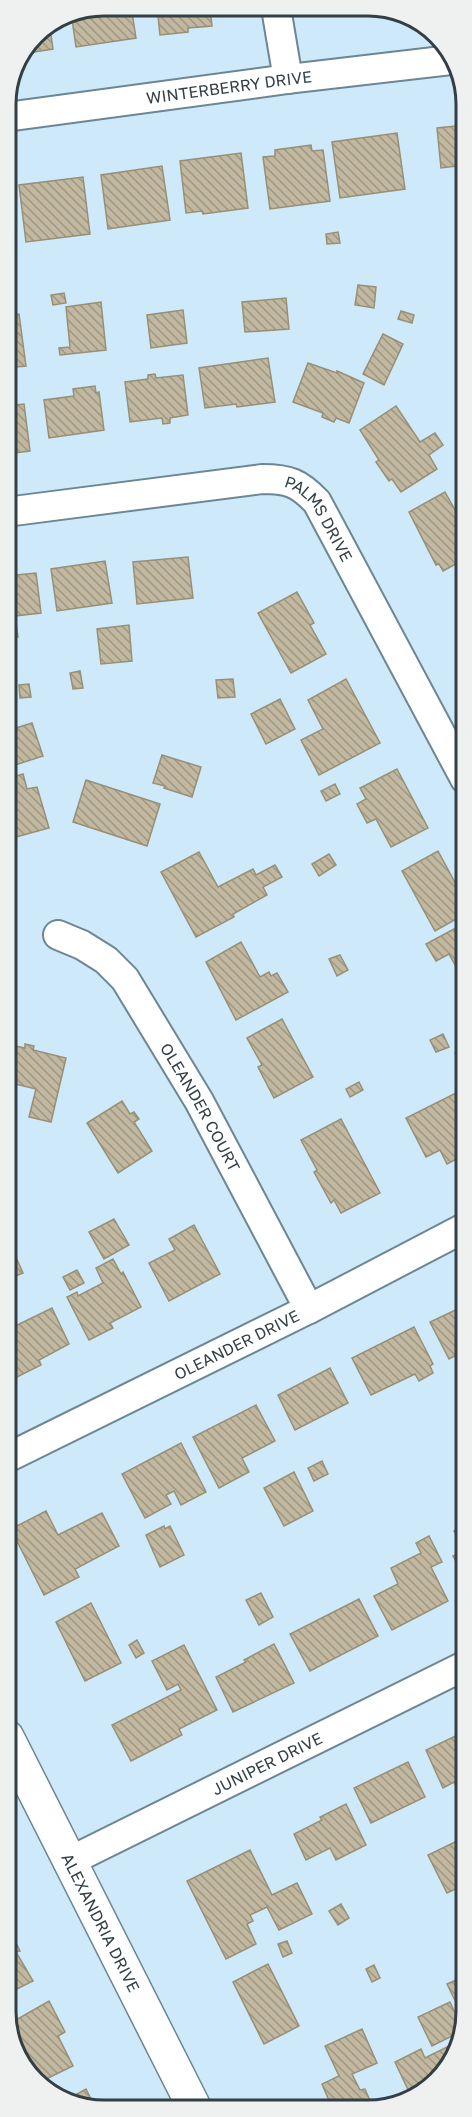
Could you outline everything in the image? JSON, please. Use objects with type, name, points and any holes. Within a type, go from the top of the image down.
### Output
[{"type":"street","points":[[277,16],[288,79]]},
{"type":"street","name":"WINTERBERRY DRIVE","points":[[17,116],[444,61]]},
{"type":"street","name":"PALMS DRIVE","points":[[17,511],[262,479],[281,479],[299,486],[317,502],[456,761]]},
{"type":"street","name":"OLEANDER COURT","points":[[58,935],[82,945],[106,960],[125,979],[199,1101],[309,1309]]},
{"type":"street","name":"OLEANDER DRIVE","points":[[16,1453],[309,1309],[455,1233]]},
{"type":"street","name":"JUNIPER DRIVE","points":[[68,1862],[455,1670]]},
{"type":"street","name":"ALEXANDRIA DRIVE","points":[[16,1756],[190,2100]]},
{"type":"building","points":[[133,16],[136,38],[76,47],[73,23],[93,17]]},
{"type":"building","points":[[158,16],[211,16],[212,26],[188,28],[188,32],[160,35]]},
{"type":"building","points":[[51,34],[53,49],[34,52]]},
{"type":"building","points":[[456,126],[456,166],[441,168],[437,128]]},
{"type":"building","points":[[397,133],[405,189],[340,198],[332,142]]},
{"type":"building","points":[[311,145],[312,151],[323,150],[330,201],[270,209],[263,157],[275,156],[275,150]]},
{"type":"building","points":[[241,153],[248,208],[203,214],[202,211],[186,213],[180,161]]},
{"type":"building","points":[[162,166],[170,220],[108,229],[101,175]]},
{"type":"building","points":[[83,177],[90,234],[26,242],[19,185]]},
{"type":"building","points":[[338,232],[340,243],[327,244],[326,234]]},
{"type":"building","points":[[358,285],[376,287],[374,308],[355,305]]},
{"type":"building","points":[[64,293],[66,303],[53,305],[51,295]]},
{"type":"building","points":[[286,298],[289,329],[245,332],[242,302]]},
{"type":"building","points":[[101,302],[106,350],[60,355],[59,348],[70,347],[66,307]]},
{"type":"building","points":[[183,310],[187,343],[151,348],[147,315]]},
{"type":"building","points":[[401,311],[414,315],[412,323],[398,319]]},
{"type":"building","points":[[17,314],[19,314],[26,366],[17,367]]},
{"type":"building","points":[[383,334],[403,344],[384,385],[363,374]]},
{"type":"building","points":[[268,358],[275,402],[205,408],[199,368]]},
{"type":"building","points":[[308,363],[337,373],[337,371],[364,383],[349,423],[336,418],[334,422],[322,417],[323,413],[293,402]]},
{"type":"building","points":[[155,374],[156,378],[183,375],[188,415],[170,418],[170,423],[163,424],[162,418],[130,422],[125,382],[148,379],[148,375]]},
{"type":"building","points":[[95,386],[96,393],[99,392],[104,430],[49,438],[44,400],[74,396],[73,389]]},
{"type":"building","points":[[24,404],[30,451],[17,453],[17,405]]},
{"type":"building","points":[[396,406],[420,442],[435,433],[443,445],[429,455],[437,469],[401,492],[392,479],[389,481],[376,462],[379,460],[360,430]]},
{"type":"building","points":[[445,492],[456,511],[456,564],[443,571],[439,564],[436,565],[409,512]]},
{"type":"building","points":[[188,557],[193,598],[137,604],[133,562]]},
{"type":"building","points":[[105,561],[112,603],[57,611],[51,569]]},
{"type":"building","points":[[36,573],[41,613],[17,616],[17,575]]},
{"type":"building","points":[[297,592],[314,623],[310,625],[326,654],[291,673],[258,613]]},
{"type":"building","points":[[129,625],[132,661],[101,664],[97,629]]},
{"type":"building","points":[[80,671],[83,688],[73,689],[70,673]]},
{"type":"building","points":[[233,679],[235,697],[218,698],[216,680]]},
{"type":"building","points":[[346,679],[380,743],[319,775],[301,740],[323,729],[308,700]]},
{"type":"building","points":[[29,684],[31,697],[20,698],[19,685]]},
{"type":"building","points":[[280,699],[295,729],[266,744],[251,714]]},
{"type":"building","points":[[32,723],[43,756],[17,764],[17,728]]},
{"type":"building","points":[[162,755],[201,767],[192,797],[153,783]]},
{"type":"building","points":[[397,769],[428,828],[391,847],[376,819],[367,823],[357,804],[366,799],[360,788]]},
{"type":"building","points":[[23,774],[27,789],[37,787],[49,828],[17,837],[17,776]]},
{"type":"building","points":[[86,780],[160,804],[147,846],[73,822]]},
{"type":"building","points":[[335,784],[340,794],[326,801],[321,791]]},
{"type":"building","points":[[438,851],[456,884],[456,919],[435,931],[402,871]]},
{"type":"building","points":[[199,852],[218,887],[253,869],[256,875],[275,865],[282,877],[263,887],[267,895],[233,914],[234,917],[196,937],[161,872]]},
{"type":"building","points":[[329,854],[336,865],[319,876],[312,864]]},
{"type":"building","points":[[456,928],[456,966],[449,954],[436,961],[426,944]]},
{"type":"building","points":[[241,942],[260,977],[269,972],[271,976],[277,973],[288,992],[236,1020],[206,962]]},
{"type":"building","points":[[340,955],[348,970],[337,976],[329,959]]},
{"type":"building","points":[[282,1019],[313,1077],[274,1098],[258,1067],[262,1065],[247,1038]]},
{"type":"building","points":[[443,1034],[449,1047],[436,1052],[430,1040]]},
{"type":"building","points":[[25,1044],[34,1046],[33,1050],[66,1058],[51,1122],[29,1117],[36,1089],[16,1084],[17,1046],[25,1048]]},
{"type":"building","points":[[359,1082],[363,1090],[350,1097],[346,1089]]},
{"type":"building","points":[[455,1093],[455,1160],[447,1164],[440,1150],[426,1157],[406,1118]]},
{"type":"building","points":[[122,1101],[130,1114],[134,1112],[139,1119],[134,1122],[152,1151],[118,1173],[87,1123]]},
{"type":"building","points":[[341,1119],[380,1193],[341,1213],[334,1200],[331,1203],[314,1172],[317,1170],[301,1140]]},
{"type":"building","points":[[114,1219],[129,1245],[104,1259],[89,1232]]},
{"type":"building","points":[[194,1225],[220,1274],[169,1301],[149,1263],[175,1250],[169,1239]]},
{"type":"building","points":[[16,1258],[23,1273],[16,1276]]},
{"type":"building","points":[[113,1259],[121,1274],[123,1272],[141,1307],[110,1323],[113,1328],[89,1340],[67,1297],[77,1292],[78,1296],[103,1283],[96,1268]]},
{"type":"building","points":[[77,1270],[84,1283],[70,1290],[63,1277]]},
{"type":"building","points":[[52,1308],[69,1344],[39,1360],[41,1365],[17,1377],[16,1325]]},
{"type":"building","points":[[455,1310],[455,1356],[449,1359],[430,1322]]},
{"type":"building","points":[[414,1327],[433,1364],[430,1366],[433,1373],[419,1381],[415,1374],[371,1395],[352,1358]]},
{"type":"building","points":[[330,1368],[348,1403],[295,1430],[278,1395]]},
{"type":"building","points":[[256,1405],[275,1441],[242,1458],[249,1472],[219,1488],[193,1437]]},
{"type":"building","points":[[181,1443],[206,1492],[181,1505],[174,1491],[166,1495],[171,1504],[145,1518],[122,1474]]},
{"type":"building","points":[[322,1461],[328,1474],[314,1481],[308,1468]]},
{"type":"building","points":[[294,1472],[313,1511],[284,1526],[264,1488]]},
{"type":"building","points":[[46,1511],[58,1535],[102,1513],[119,1546],[75,1569],[79,1577],[44,1595],[16,1539],[16,1526]]},
{"type":"building","points":[[164,1526],[165,1529],[170,1526],[184,1555],[160,1567],[146,1535]]},
{"type":"building","points":[[429,1536],[442,1562],[431,1567],[448,1601],[392,1630],[374,1596],[398,1584],[391,1568],[421,1553],[416,1543]]},
{"type":"building","points":[[261,1593],[273,1617],[259,1625],[246,1600]]},
{"type":"building","points":[[359,1599],[378,1636],[310,1671],[290,1634]]},
{"type":"building","points":[[91,1603],[121,1663],[85,1681],[56,1622]]},
{"type":"building","points":[[137,1640],[144,1653],[136,1658],[129,1645]]},
{"type":"building","points":[[274,1644],[294,1683],[233,1712],[216,1677]]},
{"type":"building","points":[[184,1645],[217,1710],[179,1729],[182,1735],[131,1761],[112,1725],[181,1690],[178,1684],[167,1690],[152,1661]]},
{"type":"building","points":[[455,1736],[455,1784],[454,1782],[443,1788],[426,1750]]},
{"type":"building","points":[[408,1762],[425,1797],[371,1823],[354,1788]]},
{"type":"building","points":[[346,1804],[366,1845],[336,1860],[330,1848],[306,1860],[294,1834],[322,1820],[320,1817]]},
{"type":"building","points":[[455,1842],[455,1889],[447,1893],[428,1855]]},
{"type":"building","points":[[250,1850],[272,1895],[297,1883],[312,1914],[279,1930],[267,1907],[250,1915],[253,1921],[247,1924],[256,1944],[226,1959],[187,1881]]},
{"type":"building","points":[[341,1904],[349,1918],[338,1925],[329,1911]]},
{"type":"building","points":[[287,1941],[292,1953],[283,1957],[278,1944]]},
{"type":"building","points":[[16,1952],[33,1981],[16,1989]]},
{"type":"building","points":[[268,1964],[299,2026],[264,2044],[233,1982]]},
{"type":"building","points":[[374,1965],[380,1978],[372,1982],[366,1969]]},
{"type":"building","points":[[455,1981],[455,2000],[447,1984]]},
{"type":"building","points":[[49,2001],[65,2032],[58,2036],[73,2066],[47,2079],[42,2075],[26,2052],[19,2035],[17,2020]]},
{"type":"building","points":[[450,2002],[455,2013],[453,2036],[432,2046],[418,2017]]},
{"type":"building","points":[[362,2029],[377,2063],[352,2074],[360,2090],[365,2089],[370,2100],[329,2100],[322,2084],[339,2076],[325,2046]]},
{"type":"building","points":[[449,2046],[434,2071],[408,2091],[395,2062],[421,2049],[425,2058]]},
{"type":"building","points":[[86,2089],[91,2099],[87,2099],[75,2095]]}]
